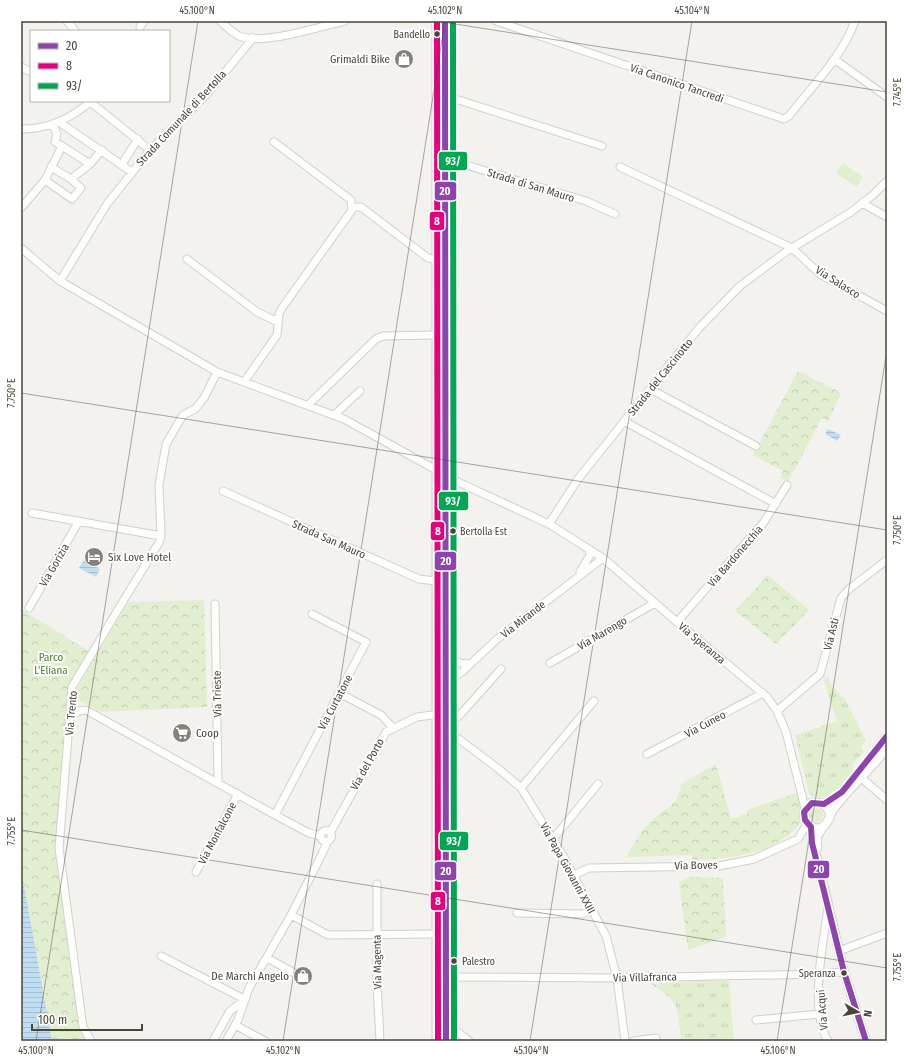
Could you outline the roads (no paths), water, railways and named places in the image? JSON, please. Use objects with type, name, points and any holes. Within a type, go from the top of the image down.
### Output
[{"type":"main road","points":[[437,21],[437,1041]]},
{"type":"main road","points":[[445,21],[447,623],[446,1041]]},
{"type":"street","points":[[67,21],[74,30]]},
{"type":"street","points":[[220,21],[241,37],[253,38],[271,37],[345,21]]},
{"type":"street","name":"Via Canonico Tancredi","points":[[496,21],[784,119],[789,116],[834,59]]},
{"type":"street","points":[[855,21],[850,35],[834,59],[887,97]]},
{"type":"street","name":"Strada Comunale di Bertolla","points":[[60,281],[107,204],[132,172],[150,150],[207,94],[253,38]]},
{"type":"street","points":[[21,67],[30,72]]},
{"type":"street","points":[[446,96],[602,146]]},
{"type":"street","points":[[21,130],[56,124],[73,115],[89,102]]},
{"type":"street","points":[[91,102],[150,150]]},
{"type":"street","points":[[56,124],[57,134],[55,142],[90,164]]},
{"type":"street","points":[[56,124],[102,150],[132,172]]},
{"type":"street","points":[[122,164],[138,139]]},
{"type":"street","points":[[244,382],[277,335],[278,322],[282,308],[349,216],[352,207],[351,200],[274,142]]},
{"type":"street","points":[[21,208],[45,180],[62,146]]},
{"type":"street","points":[[71,179],[90,164],[102,150]]},
{"type":"street","name":"Strada di San Mauro","points":[[446,159],[586,201],[615,214]]},
{"type":"street","points":[[45,180],[72,199],[81,188],[71,179],[51,167]]},
{"type":"street","points":[[620,167],[792,248]]},
{"type":"street","name":"Strada del Cascinotto","points":[[549,524],[578,479],[624,421],[699,328],[740,286],[792,248],[862,203],[887,182]]},
{"type":"street","points":[[862,203],[887,217]]},
{"type":"street","points":[[352,207],[361,207],[428,258],[446,260]]},
{"type":"street","points":[[21,248],[60,281],[217,372],[334,415],[436,469],[446,476],[549,524]]},
{"type":"street","name":"Via Salasco","points":[[792,248],[820,274],[887,311]]},
{"type":"street","points":[[187,259],[257,312],[278,322]]},
{"type":"street","points":[[308,405],[376,339],[382,336],[436,335]]},
{"type":"street","points":[[32,513],[160,536],[159,485],[166,444],[183,415],[195,409],[204,398],[217,372]]},
{"type":"street","points":[[650,389],[756,446]]},
{"type":"street","points":[[334,415],[360,391]]},
{"type":"street","points":[[624,421],[776,504]]},
{"type":"street","name":"Via Bardonecchia","points":[[677,622],[764,522],[787,485]]},
{"type":"street","name":"Strada San Mauro","points":[[223,491],[419,579],[436,581]]},
{"type":"street","name":"Via Gorizia","points":[[29,608],[79,521]]},
{"type":"street","name":"Via Speranza","points":[[549,524],[603,558],[763,693],[777,711],[786,732],[806,804]]},
{"type":"street","name":"Via Trento","points":[[91,1041],[82,1027],[59,848],[72,687],[160,542],[160,536]]},
{"type":"street","name":"Via Mirande","points":[[578,576],[590,555],[589,549]]},
{"type":"street","name":"Via Mirande","points":[[437,688],[470,664],[496,640],[603,558]]},
{"type":"street","name":"Via Asti","points":[[777,711],[820,674],[841,598],[849,589],[887,560]]},
{"type":"street","name":"Via Marengo","points":[[550,663],[655,603]]},
{"type":"street","name":"Via Trieste","points":[[215,604],[218,783]]},
{"type":"street","name":"Via Curtatone","points":[[275,815],[366,642],[312,614]]},
{"type":"street","points":[[446,651],[454,661],[460,664],[470,664]]},
{"type":"street","points":[[447,716],[459,716],[501,669]]},
{"type":"street","points":[[340,693],[381,715],[393,728]]},
{"type":"street","name":"Via Cuneo","points":[[647,754],[763,693]]},
{"type":"street","points":[[521,788],[594,702]]},
{"type":"street","points":[[70,718],[78,711],[86,710],[275,815],[323,839],[326,845],[291,915],[244,1000],[236,1022],[226,1041]]},
{"type":"street","name":"Via del Porto","points":[[323,839],[331,839],[330,833],[380,740],[386,732],[417,717],[436,714],[447,716]]},
{"type":"street","name":"Via Papa Giovanni XXIII","points":[[446,736],[459,739],[521,788],[553,839],[606,936],[617,978],[624,1041]]},
{"type":"street","points":[[817,856],[817,837],[823,826],[835,807],[860,776],[865,762],[887,736]]},
{"type":"street","points":[[824,804],[842,792],[887,748]]},
{"type":"street","points":[[860,776],[887,800]]},
{"type":"street","points":[[553,839],[598,784]]},
{"type":"street","name":"Via Monfalcone","points":[[196,872],[238,794]]},
{"type":"street","points":[[830,816],[824,804],[816,802],[806,804],[804,816],[809,825],[812,843],[817,856],[844,972],[866,1041]]},
{"type":"street","points":[[809,825],[819,828],[823,826]]},
{"type":"street","name":"Via Boves","points":[[574,875],[589,868],[719,866],[754,859],[798,839],[809,825]]},
{"type":"street","name":"Via Magenta","points":[[377,884],[380,1041]]},
{"type":"street","name":"Via Acqui","points":[[828,906],[819,974],[822,1032],[828,1041]]},
{"type":"street","points":[[517,914],[583,914],[592,910]]},
{"type":"street","points":[[291,915],[328,935],[437,934]]},
{"type":"street","points":[[839,951],[887,933]]},
{"type":"street","points":[[161,956],[244,1000]]},
{"type":"street","points":[[267,958],[298,975]]},
{"type":"street","name":"Via Villafranca","points":[[446,978],[617,978],[819,974],[844,972]]},
{"type":"street","points":[[213,1041],[229,1013],[244,1000]]},
{"type":"street","points":[[229,1013],[237,1014],[236,1022]]},
{"type":"street","points":[[756,1020],[820,1014]]},
{"type":"street","points":[[236,1022],[265,1041]]},
{"type":"street","points":[[446,1027],[453,1028],[469,1041]]},
{"type":"street","points":[[634,1041],[656,1038]]},
{"type":"water","points":[[828,429],[841,435],[837,441],[825,434]]},
{"type":"water","points":[[84,560],[100,569],[96,577],[79,568]]},
{"type":"water","points":[[21,869],[52,1041],[21,1041]]},
{"type":"place","name":"Bandello","points":[[437,34]]},
{"type":"place","name":"Grimaldi Bike","points":[[404,59]]},
{"type":"place","name":"Bertolla Est","points":[[453,531]]},
{"type":"place","name":"Six Love Hotel","points":[[94,557]]},
{"type":"place","name":"Coop","points":[[182,733]]},
{"type":"place","name":"Palestro","points":[[454,961]]},
{"type":"place","name":"Speranza","points":[[844,973]]},
{"type":"place","name":"De Marchi Angelo","points":[[303,976]]},
{"type":"park label","name":"Parco L'Eliana","points":[[51,663]]}]
